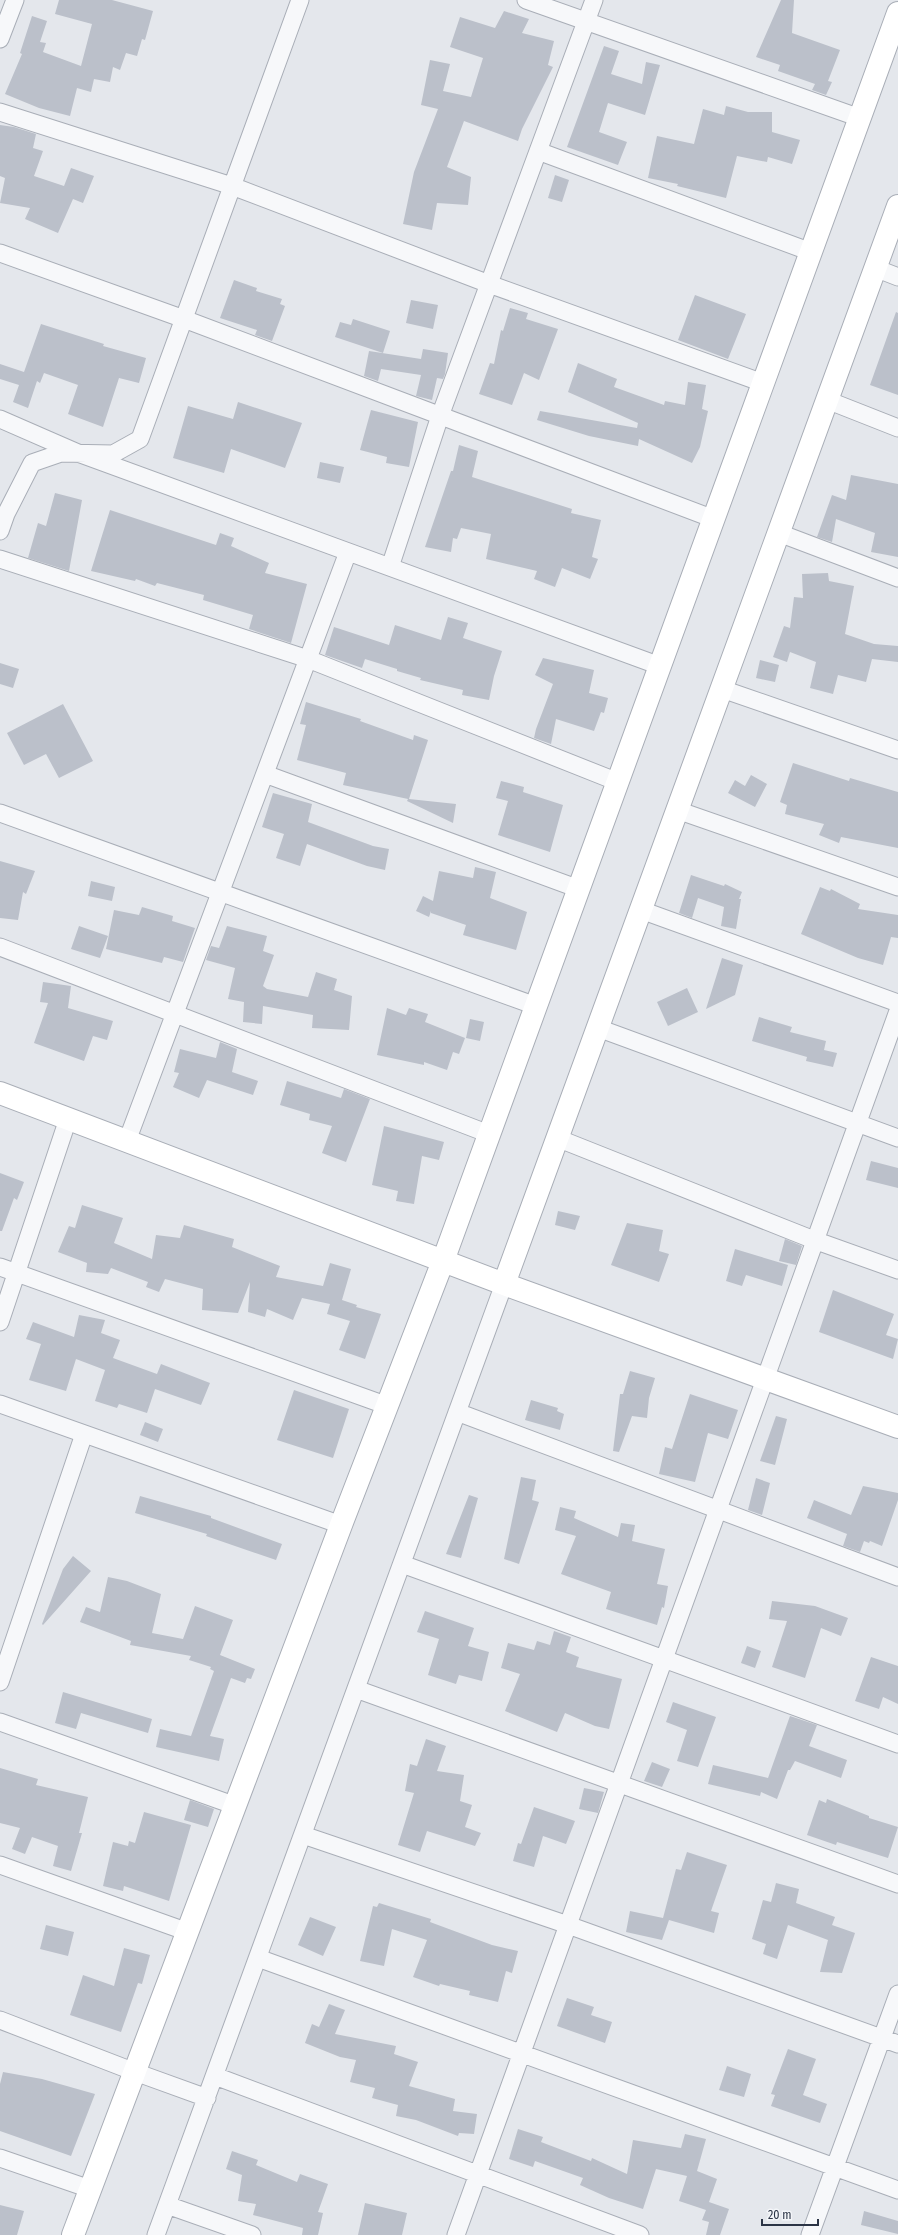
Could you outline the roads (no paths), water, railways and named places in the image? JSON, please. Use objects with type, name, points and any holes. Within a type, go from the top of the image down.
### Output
[{"type":"street","points":[[0,39],[15,0]]},
{"type":"street","points":[[0,531],[6,514],[32,463],[61,453],[113,454],[140,439],[300,0]]},
{"type":"street","points":[[526,0],[860,118]]},
{"type":"street","points":[[390,567],[440,416],[594,0]]},
{"type":"street","points":[[73,2235],[236,1806],[341,1524],[443,1261],[898,13]]},
{"type":"street","points":[[0,112],[232,186],[489,284],[763,383]]},
{"type":"street","points":[[538,151],[811,252]]},
{"type":"street","points":[[156,2235],[898,206]]},
{"type":"street","points":[[0,253],[184,319],[714,519]]},
{"type":"street","points":[[875,268],[898,277]]},
{"type":"street","points":[[827,400],[898,428]]},
{"type":"street","points":[[0,419],[78,453],[660,666]]},
{"type":"street","points":[[779,533],[898,578]]},
{"type":"street","points":[[127,1141],[348,552]]},
{"type":"street","points":[[0,559],[308,659],[618,782]]},
{"type":"street","points":[[722,688],[898,750]]},
{"type":"street","points":[[265,774],[579,889]]},
{"type":"street","points":[[677,810],[898,888]]},
{"type":"street","points":[[0,813],[220,894],[536,1006]]},
{"type":"street","points":[[640,910],[898,1003]]},
{"type":"street","points":[[0,947],[489,1134]]},
{"type":"street","points":[[456,2235],[814,1240],[898,1011]]},
{"type":"street","points":[[598,1028],[898,1138]]},
{"type":"street","points":[[0,1093],[504,1284],[898,1427]]},
{"type":"street","points":[[0,1322],[68,1119]]},
{"type":"street","points":[[558,1138],[814,1240],[898,1270]]},
{"type":"street","points":[[0,1267],[388,1406]]},
{"type":"street","points":[[0,1404],[341,1524]]},
{"type":"street","points":[[457,1412],[898,1577]]},
{"type":"street","points":[[0,1682],[84,1434]]},
{"type":"street","points":[[402,1564],[898,1744]]},
{"type":"street","points":[[356,1689],[898,1884]]},
{"type":"street","points":[[0,1722],[236,1806]]},
{"type":"street","points":[[303,1835],[568,1925],[898,2044]]},
{"type":"street","points":[[0,1865],[188,1932]]},
{"type":"street","points":[[258,1958],[898,2190]]},
{"type":"street","points":[[810,2235],[898,1994]]},
{"type":"street","points":[[0,2020],[207,2098]]},
{"type":"street","points":[[215,2076],[640,2235]]},
{"type":"street","points":[[0,2158],[90,2189]]},
{"type":"street","points":[[167,2205],[252,2235]]}]
